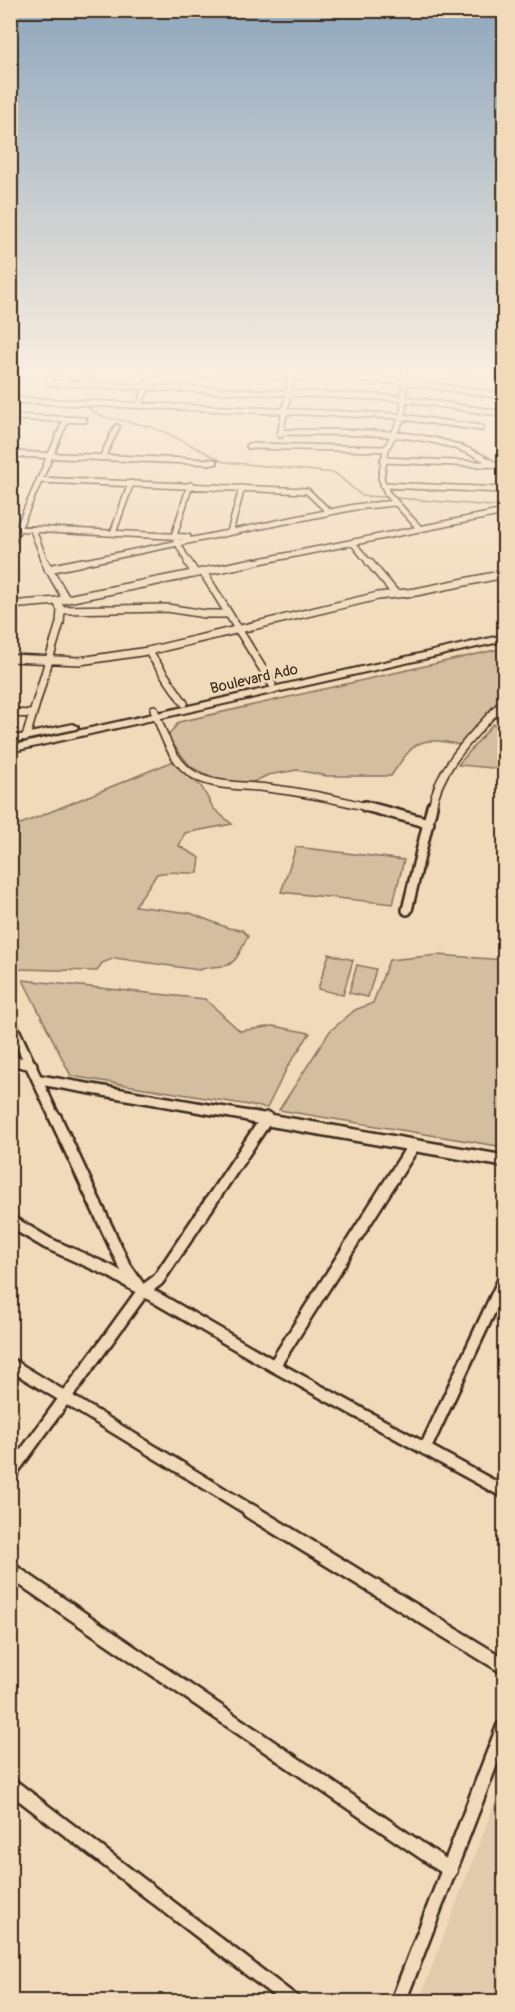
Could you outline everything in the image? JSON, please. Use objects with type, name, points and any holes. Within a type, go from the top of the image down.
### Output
[{"type":"main road","name":"Boulevard Ado","points":[[10,740],[156,713],[184,703],[504,631]]},
{"type":"main road","name":"Boulevard Ado","points":[[10,749],[156,713],[504,638]]},
{"type":"street","points":[[10,547],[46,464]]},
{"type":"street","points":[[382,464],[383,486],[395,503],[420,529]]},
{"type":"street","points":[[470,464],[504,465]]},
{"type":"street","points":[[39,480],[309,491],[329,512]]},
{"type":"street","points":[[113,534],[131,483]]},
{"type":"street","points":[[175,540],[190,485]]},
{"type":"street","points":[[383,486],[504,490]]},
{"type":"street","points":[[230,532],[242,488]]},
{"type":"street","points":[[48,568],[175,540],[201,538],[329,512],[395,503]]},
{"type":"street","points":[[10,605],[57,601],[504,512]]},
{"type":"street","points":[[10,528],[175,540],[228,614],[272,684]]},
{"type":"street","points":[[33,530],[48,568],[66,599]]},
{"type":"street","points":[[353,543],[395,593]]},
{"type":"street","points":[[10,658],[89,660],[148,651],[237,628],[395,593],[416,592],[504,574]]},
{"type":"street","points":[[87,595],[93,610]]},
{"type":"street","points":[[26,737],[60,623],[57,601]]},
{"type":"street","points":[[60,610],[167,608],[205,614],[228,614]]},
{"type":"street","points":[[148,651],[184,703]]},
{"type":"street","points":[[407,910],[434,794],[447,767],[504,701]]},
{"type":"street","points":[[496,711],[504,722]]},
{"type":"street","points":[[10,713],[32,714]]},
{"type":"street","points":[[156,713],[164,738],[183,765],[194,775],[213,782],[269,788],[348,802],[429,823]]},
{"type":"street","points":[[10,1021],[40,1080],[124,1265],[143,1291]]},
{"type":"street","points":[[10,1060],[32,1065]]},
{"type":"street","points":[[40,1080],[504,1161]]},
{"type":"street","points":[[10,1474],[143,1291],[158,1280],[267,1118]]},
{"type":"street","points":[[274,1366],[414,1146]]},
{"type":"street","points":[[10,1221],[47,1243],[110,1271],[274,1366],[504,1492]]},
{"type":"street","points":[[426,1449],[504,1280]]},
{"type":"street","points":[[10,1364],[504,1666]]},
{"type":"street","points":[[10,1569],[450,1870]]},
{"type":"street","points":[[398,2001],[504,1727]]},
{"type":"street","points":[[10,1785],[293,2001]]},
{"type":"shaded area","points":[[504,648],[504,695],[460,745],[435,741],[418,744],[406,755],[391,776],[327,776],[297,770],[268,775],[249,784],[219,781],[191,767],[167,737],[179,722]]},
{"type":"shaded area","points":[[493,724],[504,728],[504,769],[458,765]]},
{"type":"shaded area","points":[[176,760],[182,771],[201,786],[214,809],[232,824],[185,833],[179,846],[200,858],[198,873],[157,874],[135,906],[190,913],[228,928],[242,930],[248,936],[236,959],[229,965],[199,970],[115,958],[102,963],[97,971],[17,969],[11,956],[11,828]]},
{"type":"shaded area","points":[[296,847],[404,860],[393,904],[281,892]]},
{"type":"shaded area","points":[[329,954],[353,960],[343,995],[318,989]]},
{"type":"shaded area","points":[[438,955],[504,960],[504,1147],[279,1110],[330,1031],[355,1010],[373,1003],[389,960]]},
{"type":"shaded area","points":[[357,965],[376,969],[368,997],[349,993]]},
{"type":"shaded area","points":[[23,980],[205,999],[240,1031],[273,1026],[310,1033],[288,1066],[267,1108],[71,1076]]},
{"type":"shaded area","points":[[504,1778],[504,2001],[419,2001]]},
{"type":"waterway","points":[[243,464],[335,473],[362,496],[385,497]]},
{"type":"waterway","points":[[397,498],[504,507]]}]
